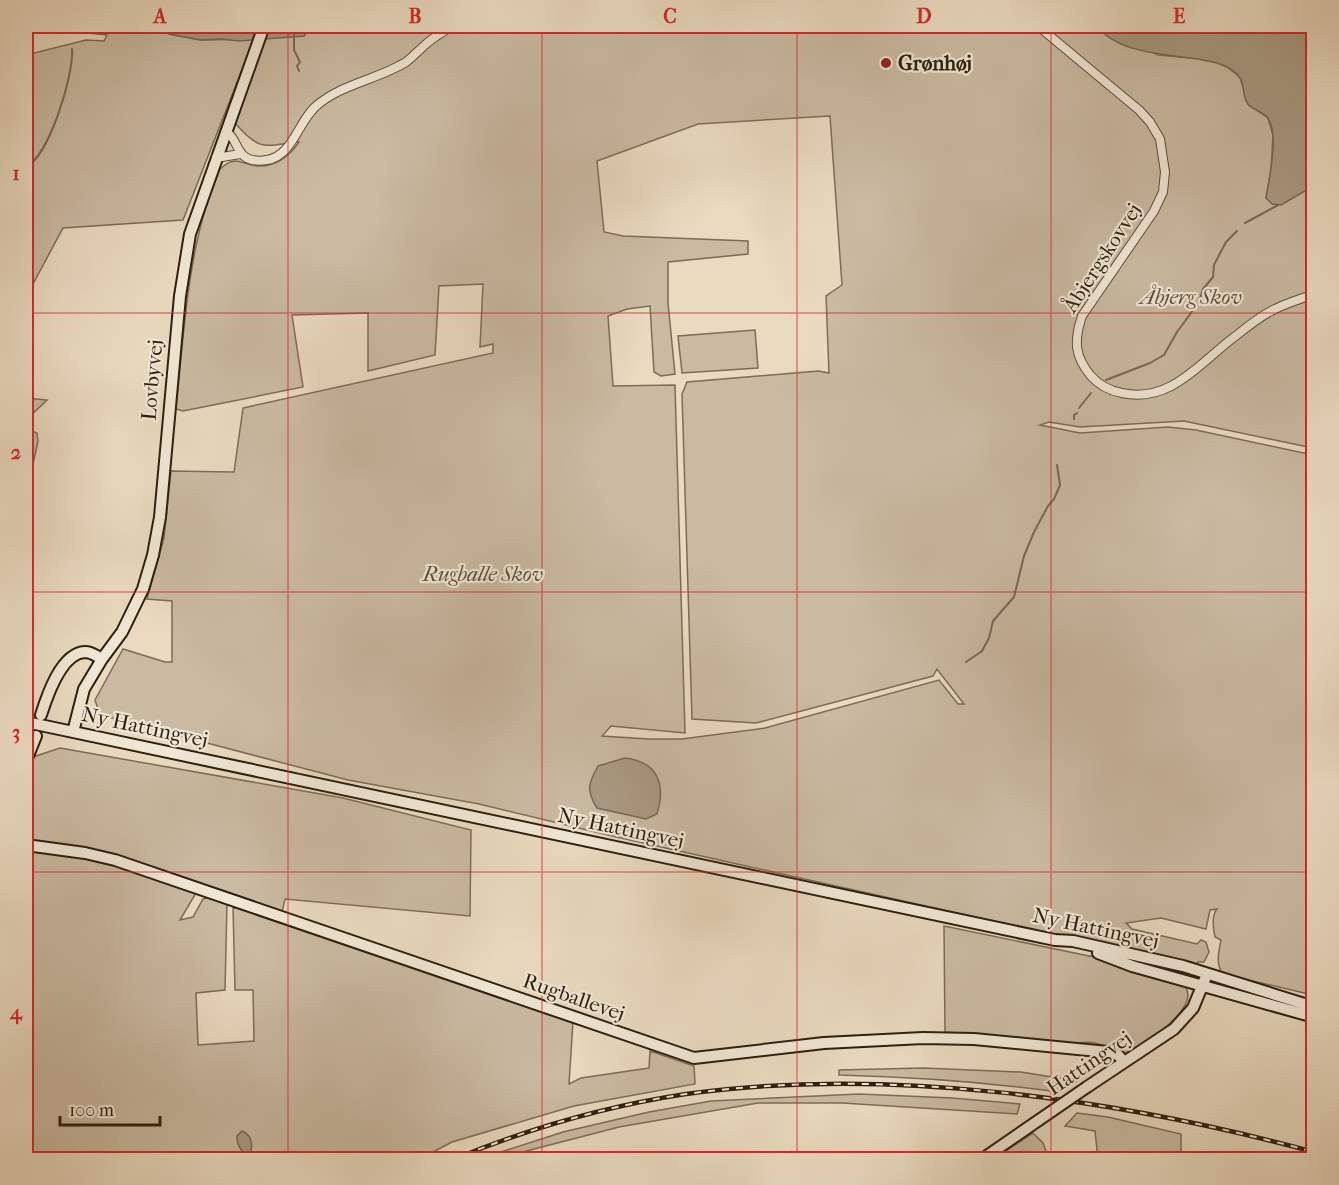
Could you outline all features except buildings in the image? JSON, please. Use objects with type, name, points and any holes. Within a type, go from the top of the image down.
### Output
[{"type":"street","name":"Lovbyvej","points":[[73,732],[84,689],[122,632],[144,589],[160,517],[184,260],[190,234],[264,26]]},
{"type":"street","points":[[216,158],[240,154],[262,161],[277,157],[288,147],[308,115],[332,94],[406,62],[429,42],[453,26]]},
{"type":"street","name":"Åbjergskovvej","points":[[1038,26],[1139,110],[1150,122],[1164,151],[1165,172],[1161,199],[1082,316],[1076,335],[1078,353],[1083,367],[1095,381],[1113,391],[1127,394],[1147,394],[1166,390],[1196,371],[1235,336],[1273,310],[1314,294]]},
{"type":"street","points":[[226,131],[230,134],[240,154]]},
{"type":"street","points":[[41,715],[48,692],[71,657],[82,652],[91,653],[102,659]]},
{"type":"street","name":"Ny Hattingvej","points":[[26,722],[1055,940],[1084,944],[1207,973]]},
{"type":"street","points":[[26,760],[36,736]]},
{"type":"street","name":"Rugballevej","points":[[26,845],[86,853],[115,860],[694,1058],[834,1042],[923,1038],[974,1039],[1108,1052],[1118,1055],[1125,1062]]},
{"type":"street","points":[[1055,940],[1132,966],[1314,1017]]},
{"type":"street","points":[[1207,973],[1314,1007]]},
{"type":"street","name":"Hattingvej","points":[[981,1160],[1174,1029],[1193,1008],[1207,973]]},
{"type":"street","points":[[1203,985],[1214,981],[1272,998],[1298,1002]]},
{"type":"green space","points":[[82,26],[155,26],[169,34],[201,40],[254,39],[183,220],[63,228],[26,297],[26,55],[86,40],[104,41],[107,35],[79,32]]},
{"type":"green space","points":[[311,26],[1097,26],[1158,55],[1213,60],[1240,77],[1248,104],[1268,118],[1273,135],[1271,170],[1266,198],[1305,191],[1313,182],[1313,448],[1184,421],[1080,427],[1049,422],[1040,425],[1080,433],[1168,427],[1196,430],[1313,455],[1313,995],[1223,974],[1218,962],[1221,940],[1215,937],[1213,926],[1217,909],[1210,910],[1206,929],[1161,918],[1126,923],[1132,929],[1197,944],[1201,940],[1206,942],[1209,952],[1204,962],[1198,962],[1195,965],[1190,962],[1186,964],[612,836],[479,804],[348,780],[100,715],[95,700],[123,649],[172,662],[172,601],[147,599],[164,538],[171,471],[234,472],[243,408],[493,353],[493,344],[480,347],[483,284],[439,286],[435,355],[368,371],[368,313],[292,315],[303,387],[183,411],[176,409],[194,256],[209,197],[220,169],[235,161],[260,166],[278,162],[299,142],[264,145],[244,133],[236,124],[237,112],[262,38],[304,36]],"holes":[[[830,116],[842,285],[826,296],[829,373],[818,371],[687,382],[682,394],[692,719],[756,723],[933,676],[937,669],[964,704],[958,704],[939,680],[765,728],[682,739],[602,736],[611,726],[685,733],[675,385],[613,386],[608,316],[627,309],[650,306],[654,372],[661,376],[675,374],[668,303],[668,262],[748,254],[748,241],[623,236],[604,232],[597,161],[698,124]]]},
{"type":"green space","points":[[755,330],[758,368],[682,373],[678,336]]},
{"type":"green space","points":[[26,398],[47,400],[26,420]]},
{"type":"green space","points":[[26,429],[37,433],[38,441],[26,497]]},
{"type":"green space","points":[[60,748],[343,798],[471,830],[470,916],[285,899],[282,912],[112,856],[26,843],[26,767],[33,757]]},
{"type":"green space","points":[[26,849],[108,861],[196,893],[180,920],[193,917],[203,899],[227,903],[225,990],[196,993],[198,1045],[254,1041],[253,990],[235,990],[233,907],[573,1021],[569,1084],[581,1078],[649,1068],[650,1051],[694,1066],[695,1084],[574,1106],[452,1142],[420,1159],[26,1159]]},
{"type":"green space","points":[[944,926],[1094,957],[1184,985],[1188,996],[1180,1013],[1172,1022],[1142,1045],[1125,1053],[1089,1042],[1075,1044],[945,1032]]},
{"type":"green space","points":[[924,1068],[1021,1072],[1077,1081],[1059,1092],[949,1080],[839,1075],[839,1070]]},
{"type":"green space","points":[[859,1094],[1020,1104],[1017,1114],[842,1103],[758,1103],[619,1127],[515,1154],[511,1159],[479,1159],[563,1132],[649,1112],[711,1101]]},
{"type":"green space","points":[[1077,1113],[1108,1117],[1181,1134],[1181,1159],[1098,1159],[1095,1131],[1065,1126]]},
{"type":"green space","points":[[1033,1133],[1043,1143],[1049,1159],[993,1159]]},
{"type":"shaded area","points":[[155,26],[311,26],[304,36],[239,41],[201,40],[169,34]]},
{"type":"shaded area","points":[[1097,26],[1313,26],[1313,182],[1305,191],[1281,205],[1272,204],[1266,198],[1273,144],[1271,124],[1265,115],[1248,104],[1242,81],[1229,68],[1194,58],[1151,53],[1131,48],[1112,39]]},
{"type":"shaded area","points":[[625,758],[645,764],[657,776],[660,784],[660,803],[657,814],[646,819],[597,808],[591,796],[590,782],[598,766]]},
{"type":"shaded area","points":[[242,1131],[251,1141],[249,1157],[238,1143],[237,1136]]},
{"type":"waterway","points":[[294,33],[294,50],[300,62],[297,66],[299,71]]},
{"type":"waterway","points":[[26,167],[35,160],[51,132],[69,77],[72,49]]},
{"type":"waterway","points":[[1245,223],[1278,205]]},
{"type":"waterway","points":[[1106,380],[1150,363],[1164,355],[1177,332],[1199,302],[1203,289],[1213,277],[1214,265],[1226,242],[1237,231]]},
{"type":"waterway","points":[[1079,408],[1091,393]]},
{"type":"waterway","points":[[1074,419],[1077,413]]},
{"type":"waterway","points":[[966,662],[982,651],[989,638],[993,621],[1014,597],[1024,556],[1034,532],[1060,485],[1057,465]]},
{"type":"railway","points":[[452,1160],[509,1138],[567,1120],[656,1099],[763,1086],[842,1084],[922,1086],[1082,1103],[1239,1133],[1314,1152]]},
{"type":"place","name":"Grønhøj","points":[[886,63]]},
{"type":"park label","name":"Åbjerg Skov","points":[[1191,297]]},
{"type":"park label","name":"Rugballe Skov","points":[[483,574]]}]
